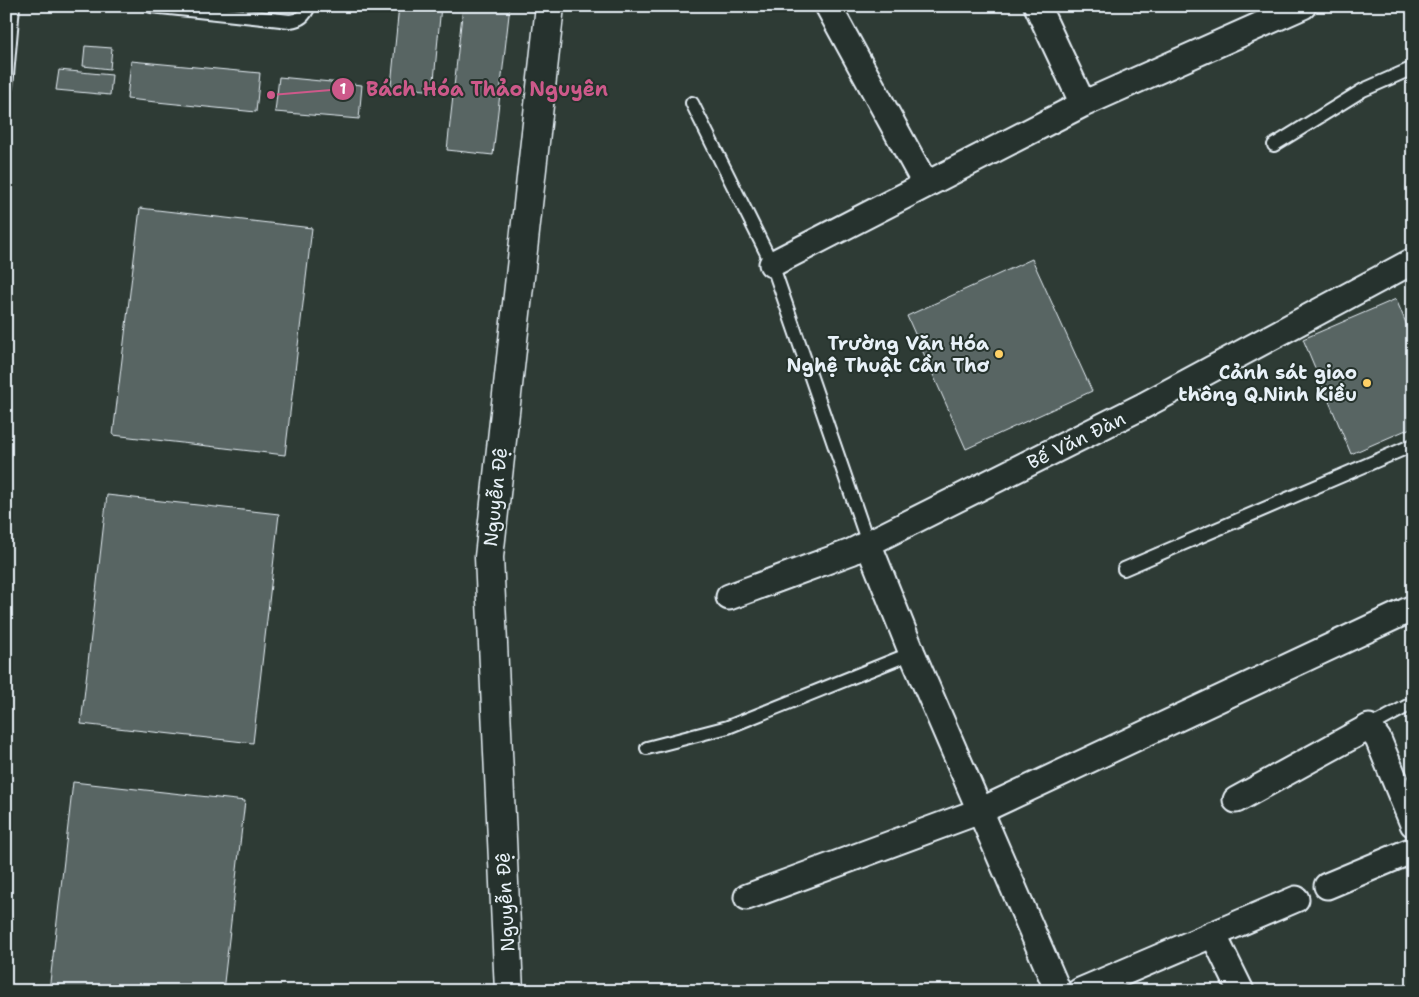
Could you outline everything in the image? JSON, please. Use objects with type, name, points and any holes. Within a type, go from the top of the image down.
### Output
[{"type":"street","name":"Nguyễn Đệ","points":[[509,991],[488,557],[550,6]]},
{"type":"street","points":[[828,6],[926,185]]},
{"type":"street","points":[[1037,6],[1083,104]]},
{"type":"street","points":[[772,264],[1083,104],[1303,6]]},
{"type":"street","name":"Bế Văn Đàn","points":[[729,597],[852,552],[1141,407],[1413,261]]},
{"type":"street","points":[[868,543],[912,653],[1058,991]]},
{"type":"street","points":[[747,897],[980,811],[1413,608]]},
{"type":"street","points":[[1236,800],[1369,727],[1378,739],[1413,824]]},
{"type":"street","points":[[1327,886],[1413,850]]},
{"type":"street","points":[[1080,991],[1296,899]]},
{"type":"street","points":[[1213,934],[1241,991]]},
{"type":"lane","points":[[6,87],[13,6]]},
{"type":"lane","points":[[151,6],[290,21],[299,20],[307,12],[309,6]]},
{"type":"lane","points":[[1274,145],[1363,90],[1413,68]]},
{"type":"lane","points":[[692,103],[772,264],[868,543]]},
{"type":"lane","points":[[1124,569],[1413,445]]},
{"type":"lane","points":[[647,748],[728,727],[912,653]]},
{"type":"lane","points":[[1369,727],[1413,703]]},
{"type":"building","points":[[399,6],[441,6],[433,91],[391,86]]},
{"type":"building","points":[[463,6],[510,6],[493,155],[447,150]]},
{"type":"building","points":[[85,46],[112,48],[110,69],[83,66]]},
{"type":"building","points":[[131,61],[260,73],[256,112],[127,99]]},
{"type":"building","points":[[59,70],[112,75],[110,95],[56,90]]},
{"type":"building","points":[[279,77],[362,85],[359,119],[275,112]]},
{"type":"building","points":[[140,208],[312,228],[285,455],[113,435]]},
{"type":"building","name":"Trường Văn Hóa Nghệ Thuật Cần Thơ","points":[[1032,259],[1092,391],[966,449],[907,316]]},
{"type":"building","name":"Cảnh sát giao thông Q.Ninh Kiều","points":[[1396,299],[1413,340],[1413,427],[1351,454],[1303,339]]},
{"type":"building","points":[[107,495],[279,514],[253,743],[81,724]]},
{"type":"building","points":[[73,782],[245,801],[223,991],[49,991]]},
{"type":"place","name":"Bách Hóa Thảo Nguyên","points":[[271,95]]},
{"type":"place","name":"Trường Văn Hóa Nghệ Thuật Cần Thơ","points":[[999,354]]},
{"type":"place","name":"Cảnh sát giao thông Q.Ninh Kiều","points":[[1367,383]]}]
